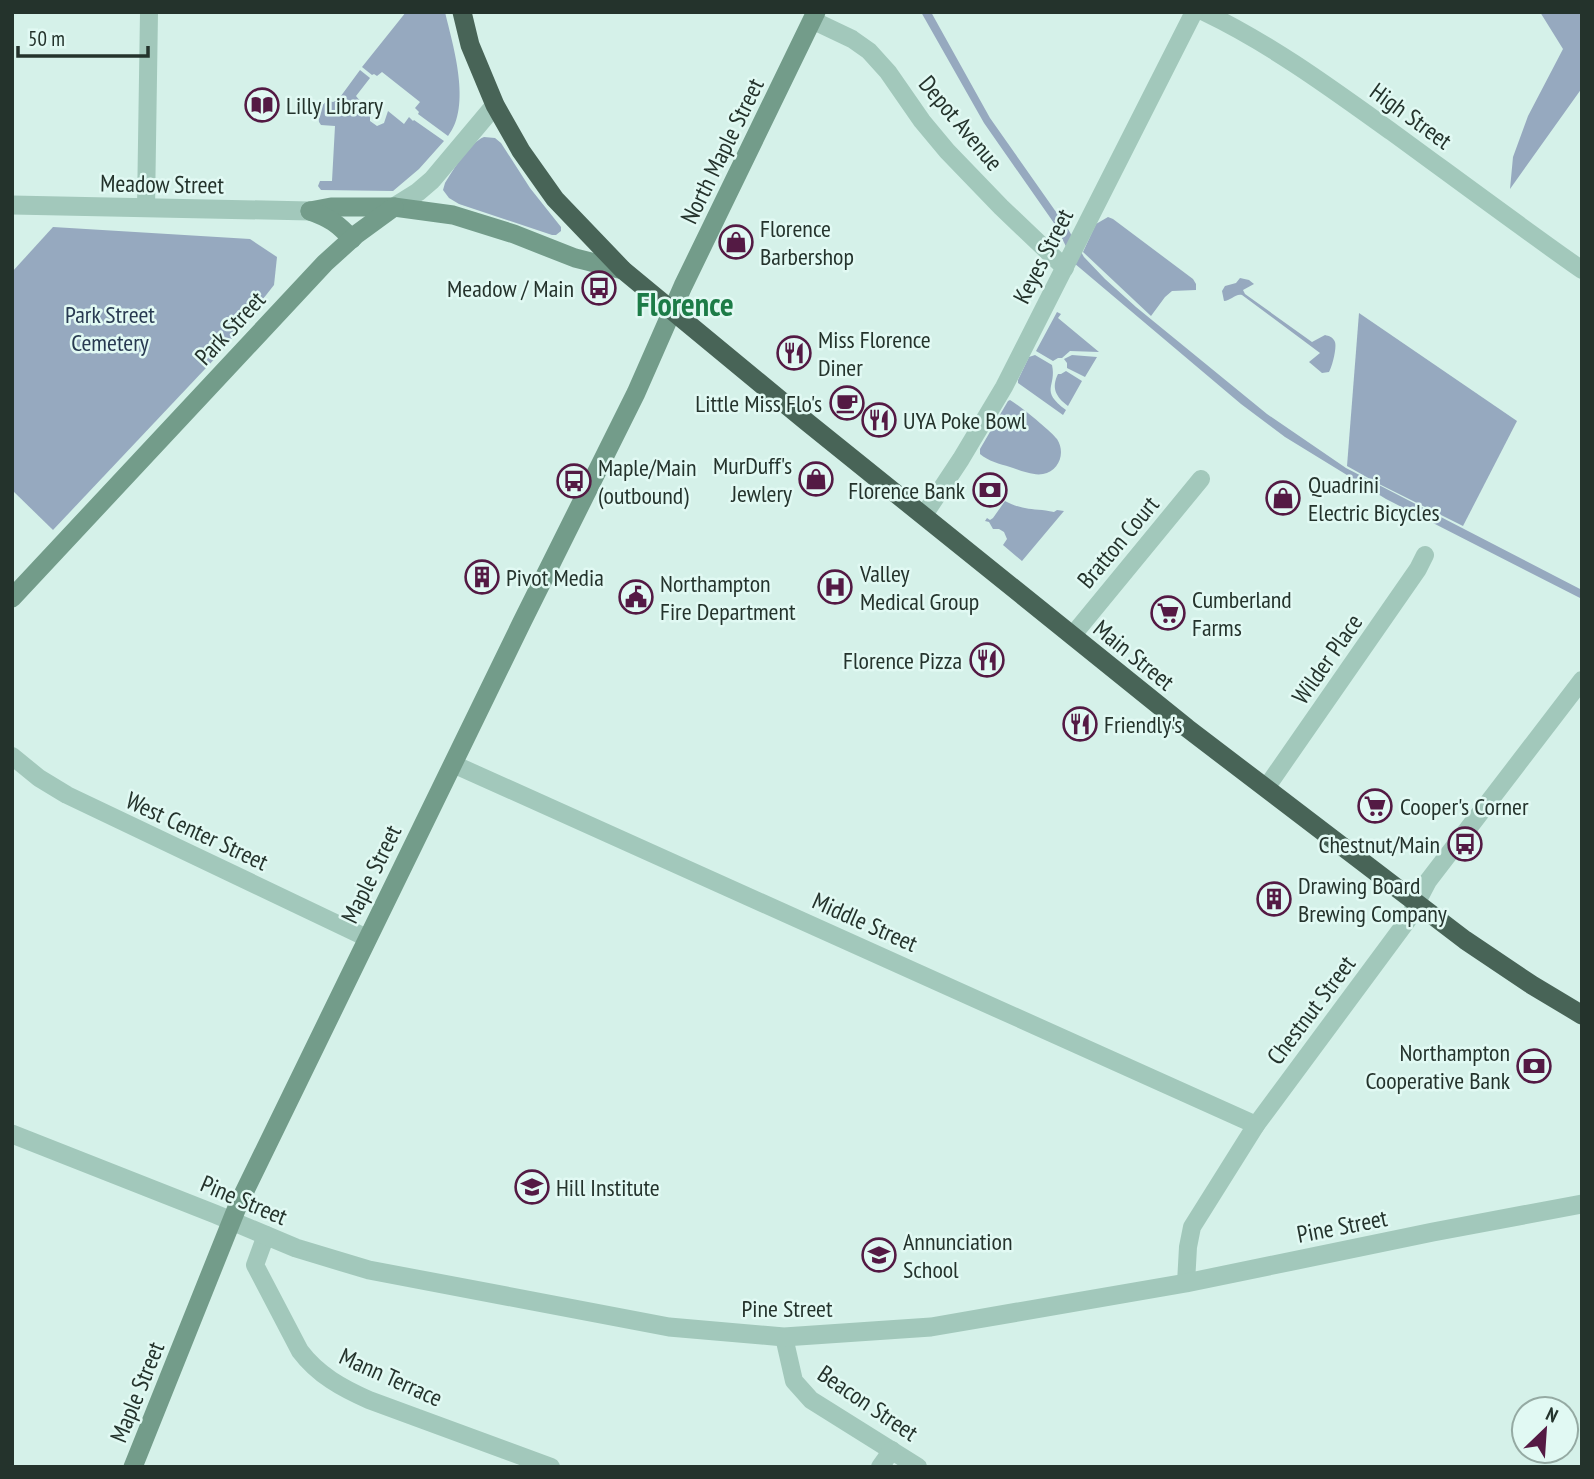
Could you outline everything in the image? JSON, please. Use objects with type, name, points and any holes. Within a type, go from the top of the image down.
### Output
[{"type":"highway","name":"Main Street","points":[[462,12],[470,45],[495,105],[521,151],[555,199],[623,270],[1072,636],[1266,788],[1465,940],[1582,1015]]},
{"type":"main road","name":"North Maple Street","points":[[673,311],[814,16]]},
{"type":"main road","points":[[310,211],[331,207],[394,207],[453,215],[542,243],[575,258],[623,270]]},
{"type":"main road","name":"Park Street","points":[[12,598],[325,263],[394,207]]},
{"type":"main road","points":[[310,211],[328,217],[352,239]]},
{"type":"main road","name":"Maple Street","points":[[133,1467],[231,1221],[367,938],[636,393],[673,311]]},
{"type":"street","points":[[146,208],[149,12]]},
{"type":"street","name":"Keyes Street","points":[[924,515],[993,408],[1194,12]]},
{"type":"street","name":"High Street","points":[[1204,12],[1252,37],[1297,66],[1580,264]]},
{"type":"street","name":"Depot Avenue","points":[[814,16],[869,51],[947,151],[1065,268]]},
{"type":"street","name":"Park Street","points":[[394,207],[432,180],[495,105]]},
{"type":"street","name":"Meadow Street","points":[[12,205],[310,211]]},
{"type":"street","name":"Bratton Court","points":[[1072,636],[1201,480]]},
{"type":"street","name":"Wilder Place","points":[[1266,788],[1418,569],[1425,555]]},
{"type":"street","name":"Chestnut Street","points":[[1186,1283],[1192,1227],[1256,1125],[1407,921],[1428,881],[1582,680]]},
{"type":"street","name":"West Center Street","points":[[12,756],[39,778],[67,795],[367,938]]},
{"type":"street","name":"Middle Street","points":[[453,764],[1256,1125]]},
{"type":"street","name":"Pine Street","points":[[12,1133],[296,1248],[369,1270],[669,1328],[784,1337],[931,1327],[1186,1283],[1582,1204]]},
{"type":"street","name":"Mann Terrace","points":[[266,1235],[255,1265],[300,1351],[322,1374],[369,1400],[551,1467]]},
{"type":"street","name":"Beacon Street","points":[[784,1337],[794,1381],[811,1400],[918,1467]]},
{"type":"street","points":[[880,1467],[892,1450]]},
{"type":"green space","points":[[406,12],[445,12],[456,58],[460,93],[459,109],[448,136],[418,114],[415,108],[420,102],[382,72],[377,76],[372,75],[362,67]]},
{"type":"green space","points":[[921,12],[931,12],[990,118],[1068,229],[1084,257],[1136,307],[1267,414],[1346,468],[1582,590],[1582,599],[1386,499],[1285,437],[1241,404],[1074,263],[1056,226],[984,123]]},
{"type":"green space","points":[[1540,12],[1582,12],[1582,88],[1510,189],[1513,157],[1528,116],[1563,49]]},
{"type":"green space","points":[[360,70],[370,78],[356,96],[370,113],[370,121],[377,126],[384,123],[388,111],[404,124],[409,117],[444,141],[419,169],[393,191],[321,190],[318,186],[320,181],[332,181],[335,126],[321,125],[320,110],[328,101],[338,100]]},
{"type":"green space","points":[[484,137],[495,138],[501,143],[530,188],[561,227],[561,231],[556,235],[459,204],[443,190],[462,157]]},
{"type":"green space","points":[[1108,217],[1193,279],[1196,290],[1172,291],[1151,316],[1083,252],[1096,224]]},
{"type":"green space","name":"Park Street Cemetery","points":[[53,227],[250,239],[277,257],[274,285],[222,351],[53,530],[12,490],[12,272]]},
{"type":"green space","points":[[1240,278],[1254,284],[1243,290],[1245,294],[1312,342],[1325,335],[1333,339],[1335,349],[1329,372],[1322,373],[1309,362],[1320,353],[1242,295],[1224,301],[1222,291],[1225,286],[1236,283]]},
{"type":"green space","points":[[1057,312],[1061,314],[1058,318],[1099,352],[1070,351],[1053,361],[1036,351]]},
{"type":"green space","points":[[1359,313],[1517,421],[1463,526],[1347,466]]},
{"type":"green space","points":[[1035,355],[1052,365],[1051,393],[1066,410],[1063,415],[1018,383],[1029,357]]},
{"type":"green space","points":[[1072,355],[1097,357],[1085,377],[1067,368],[1064,359]]},
{"type":"green space","points":[[1066,371],[1082,381],[1068,406],[1060,399],[1055,388],[1058,374]]},
{"type":"green space","points":[[1010,400],[1035,418],[1060,444],[1059,461],[1049,472],[1026,472],[994,462],[980,454],[980,449]]},
{"type":"green space","points":[[1005,501],[1024,508],[1064,511],[1022,561],[1003,545],[1007,539],[1004,532],[993,529],[989,522],[985,521],[987,518],[993,518]]},
{"type":"place","name":"Lilly Library","points":[[262,105]]},
{"type":"place","name":"Florence Barbershop","points":[[736,242]]},
{"type":"place","name":"Meadow / Main","points":[[599,288]]},
{"type":"place","name":"Miss Florence Diner","points":[[794,353]]},
{"type":"place","name":"Little Miss Flo's","points":[[847,403]]},
{"type":"place","name":"UYA Poke Bowl","points":[[879,420]]},
{"type":"place","name":"MurDuff's Jewlery","points":[[816,479]]},
{"type":"place","name":"Maple/Main (outbound)","points":[[574,481]]},
{"type":"place","name":"Florence Bank","points":[[990,490]]},
{"type":"place","name":"Quadrini Electric Bicycles","points":[[1283,498]]},
{"type":"place","name":"Pivot Media","points":[[482,577]]},
{"type":"place","name":"Valley Medical Group","points":[[835,587]]},
{"type":"place","name":"Northampton Fire Department","points":[[636,597]]},
{"type":"place","name":"Cumberland Farms","points":[[1168,613]]},
{"type":"place","name":"Florence Pizza","points":[[987,660]]},
{"type":"place","name":"Friendly's","points":[[1080,724]]},
{"type":"place","name":"Cooper's Corner","points":[[1375,806]]},
{"type":"place","name":"Chestnut/Main","points":[[1465,844]]},
{"type":"place","name":"Drawing Board Brewing Company","points":[[1274,899]]},
{"type":"place","name":"Northampton Cooperative Bank","points":[[1534,1066]]},
{"type":"place","name":"Hill Institute","points":[[532,1187]]},
{"type":"place","name":"Annunciation School","points":[[879,1255]]},
{"type":"district","name":"Florence","points":[[685,304]]}]
